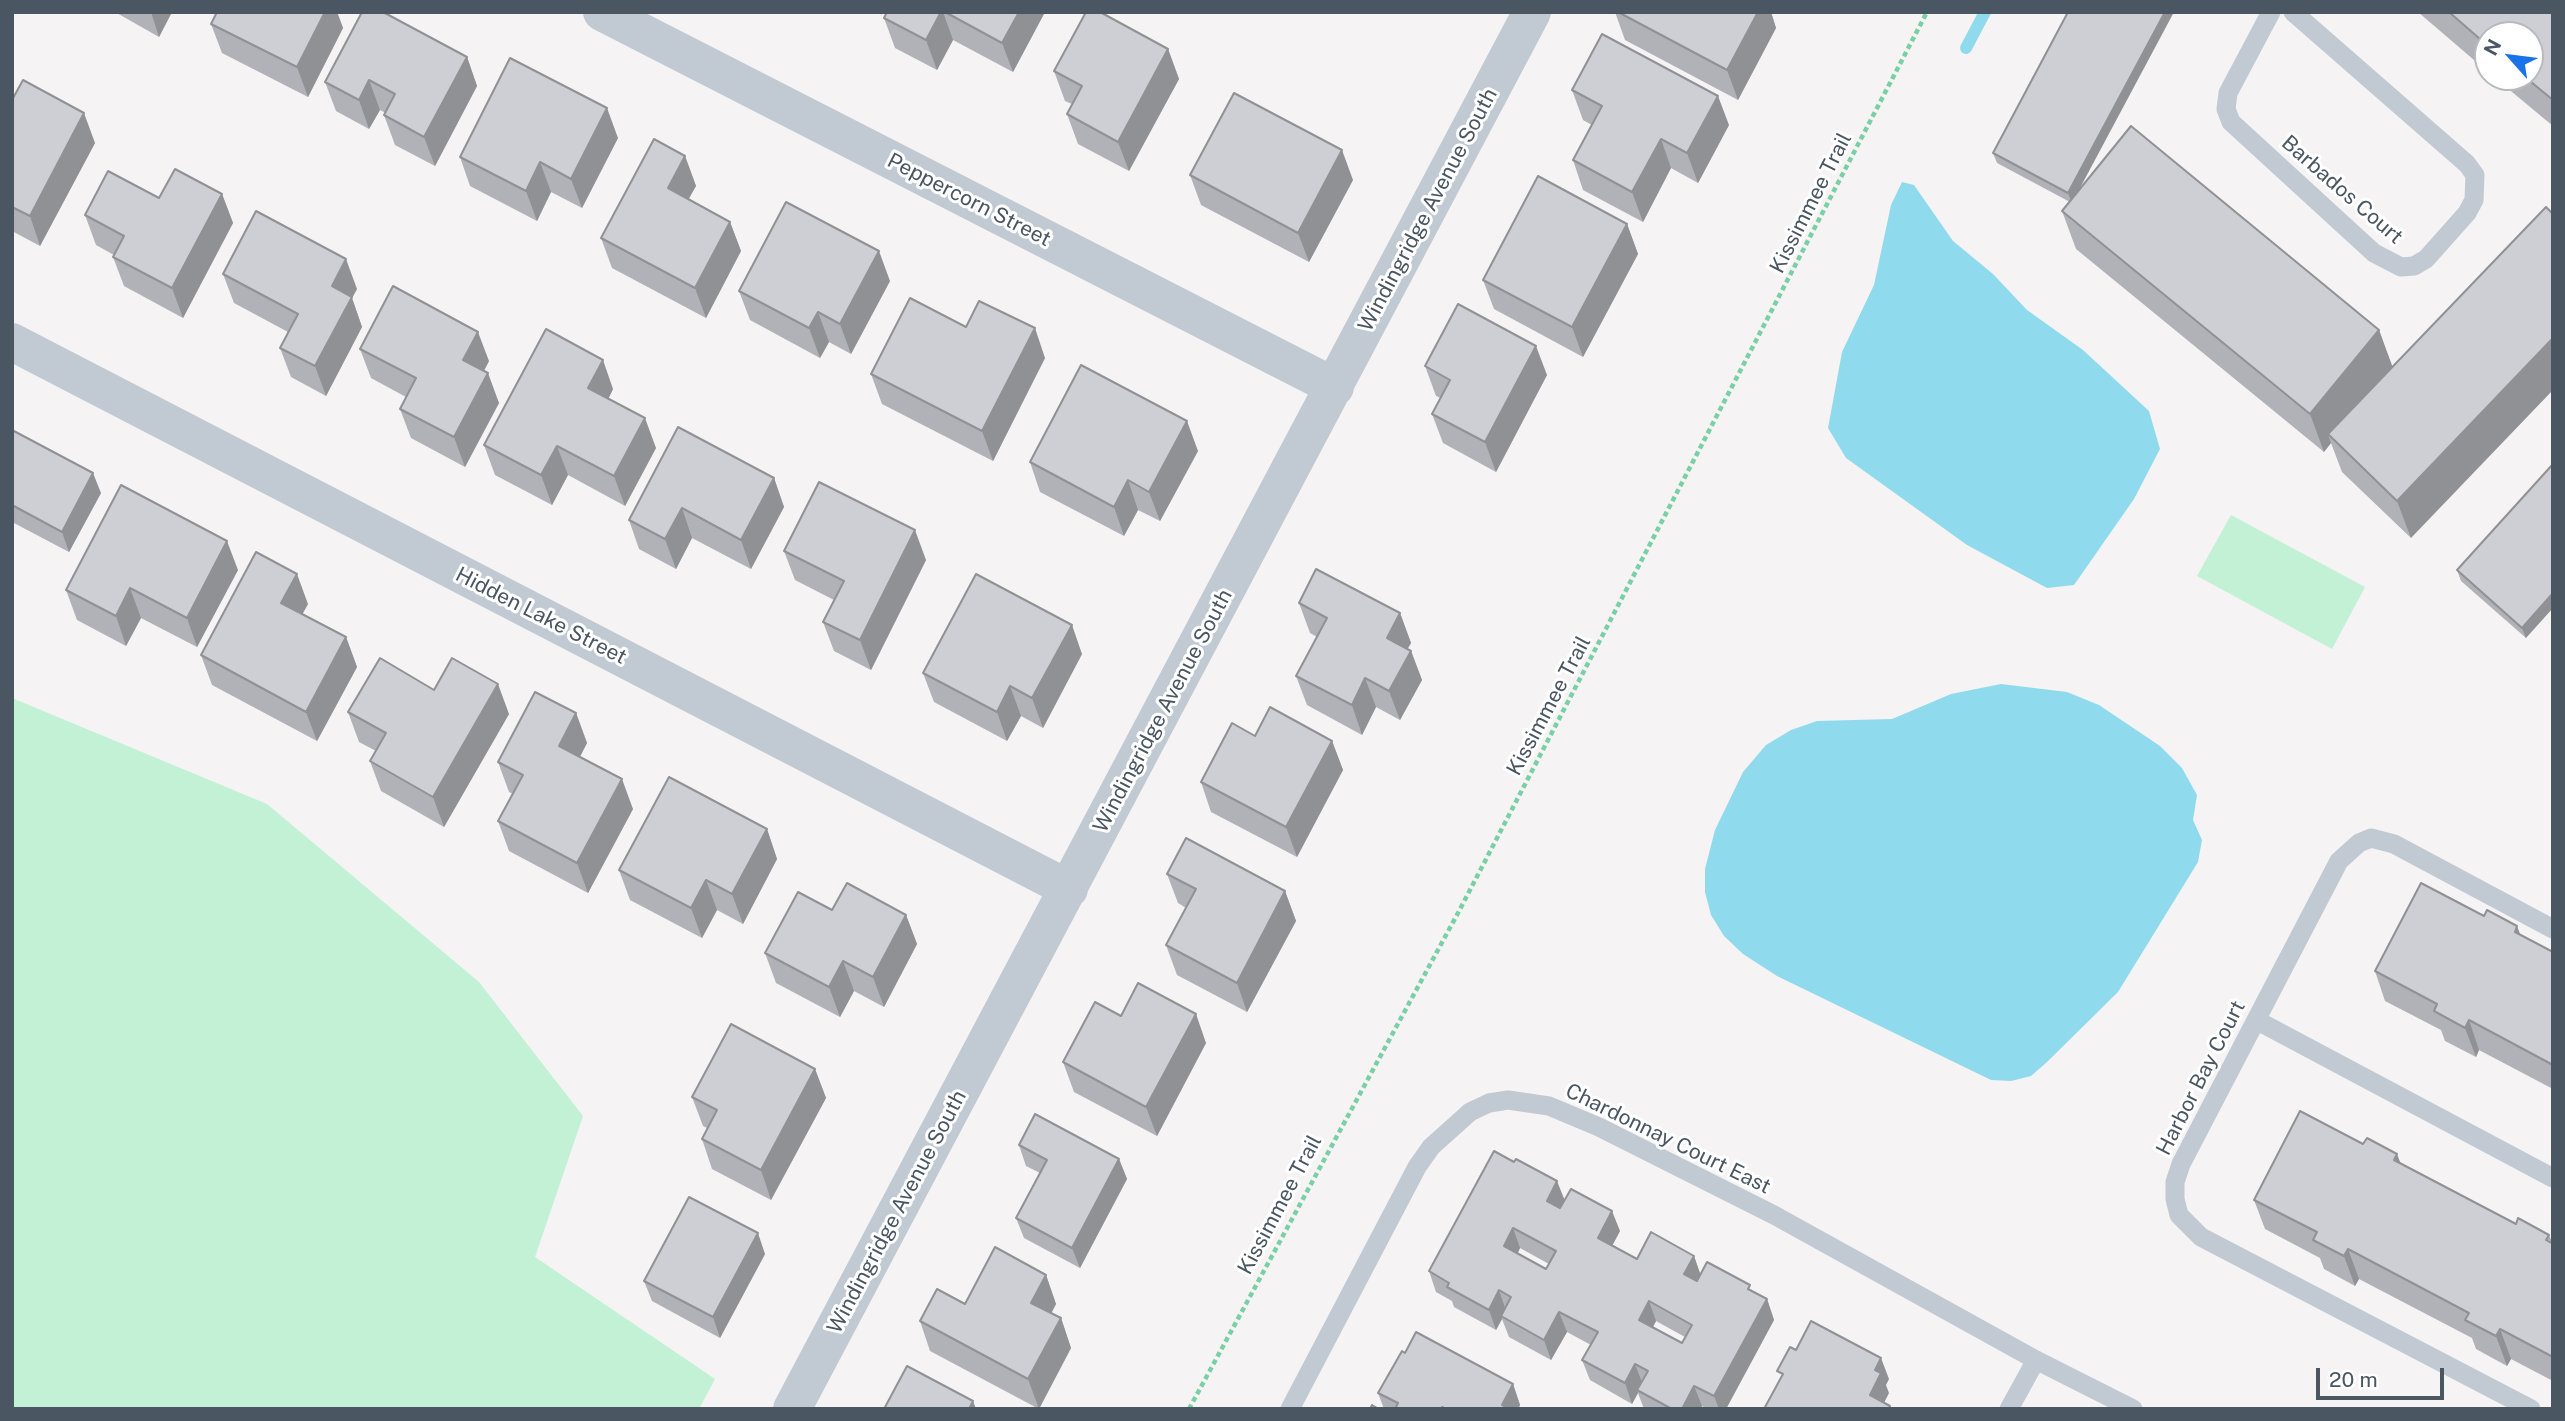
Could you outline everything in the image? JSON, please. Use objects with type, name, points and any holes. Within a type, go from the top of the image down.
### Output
[{"type":"street","name":"Peppercorn Street","points":[[602,12],[1335,387]]},
{"type":"street","name":"Windingridge Avenue South","points":[[792,1409],[1532,12]]},
{"type":"street","name":"Hidden Lake Street","points":[[12,342],[1069,889]]},
{"type":"lane","name":"Barbados Court","points":[[2271,12],[2235,78],[2226,108],[2231,122],[2374,253],[2402,267],[2426,260],[2467,213],[2474,200],[2475,175],[2468,164],[2293,12]]},
{"type":"lane","name":"Harbor Bay Court","points":[[2531,1409],[2201,1237],[2179,1215],[2175,1182],[2181,1164],[2339,861],[2359,843],[2371,838],[2394,844],[2553,929]]},
{"type":"lane","points":[[2256,1020],[2553,1178]]},
{"type":"lane","name":"Chardonnay Court East","points":[[1290,1409],[1417,1167],[1431,1147],[1470,1112],[1489,1103],[1508,1100],[1549,1106],[1600,1127],[1774,1215],[2103,1400],[2133,1409]]},
{"type":"lane","points":[[2009,1409],[2036,1360]]},
{"type":"path","name":"Kissimmee Trail","points":[[1189,1409],[1458,913],[1927,12]]},
{"type":"green space","points":[[2231,515],[2365,587],[2332,649],[2197,576]]},
{"type":"green space","points":[[12,698],[267,804],[479,982],[583,1116],[535,1257],[715,1379],[699,1409],[12,1409]]},
{"type":"water","points":[[1902,182],[1914,185],[1953,241],[1993,274],[2027,310],[2083,350],[2149,411],[2160,449],[2134,499],[2074,585],[2047,588],[1967,545],[1846,458],[1828,428],[1842,352],[1874,285],[1891,205]]},
{"type":"water","points":[[2001,684],[2067,692],[2099,705],[2160,746],[2182,768],[2197,795],[2193,820],[2202,840],[2198,862],[2118,992],[2031,1076],[2011,1081],[1991,1080],[1777,976],[1743,954],[1724,936],[1711,915],[1705,892],[1705,869],[1715,830],[1743,772],[1766,745],[1791,730],[1817,721],[1892,719],[1951,694]]},
{"type":"building","points":[[217,12],[325,12],[297,67],[211,24]]},
{"type":"building","points":[[362,12],[383,12],[467,57],[424,137],[384,115],[395,94],[369,80],[359,100],[325,82]]},
{"type":"building","points":[[887,12],[941,12],[926,40],[884,18]]},
{"type":"building","points":[[945,12],[1019,12],[1002,43]]},
{"type":"building","points":[[1086,12],[1100,12],[1168,49],[1118,142],[1067,114],[1082,86],[1054,71]]},
{"type":"building","points":[[1618,12],[1758,12],[1727,70]]},
{"type":"building","points":[[2068,12],[2165,12],[2068,193],[1993,153]]},
{"type":"building","points":[[2449,12],[2553,12],[2553,100],[2542,91],[2544,21],[2474,21],[2474,34]]},
{"type":"building","points":[[1602,34],[1718,96],[1687,153],[1661,139],[1632,192],[1573,160],[1602,106],[1572,90]]},
{"type":"building","points":[[510,58],[607,108],[571,179],[540,162],[526,191],[460,157]]},
{"type":"building","points":[[23,80],[84,113],[30,216],[12,207],[12,100]]},
{"type":"building","points":[[1234,93],[1342,150],[1298,233],[1190,175]]},
{"type":"building","points":[[2131,126],[2379,330],[2310,414],[2062,211]]},
{"type":"building","points":[[654,139],[685,156],[668,188],[730,222],[695,288],[601,238]]},
{"type":"building","points":[[175,169],[222,194],[172,288],[113,257],[124,236],[85,215],[108,171],[159,198]]},
{"type":"building","points":[[1538,176],[1627,224],[1572,327],[1483,280]]},
{"type":"building","points":[[786,202],[879,251],[840,324],[818,312],[809,328],[739,291]]},
{"type":"building","points":[[2546,207],[2553,214],[2553,338],[2397,501],[2328,434]]},
{"type":"building","points":[[256,211],[346,259],[332,286],[352,297],[315,366],[280,348],[298,314],[223,274]]},
{"type":"building","points":[[393,286],[478,332],[463,360],[488,373],[454,437],[400,409],[416,378],[360,349]]},
{"type":"building","points":[[910,298],[966,327],[979,301],[1035,328],[982,431],[871,374]]},
{"type":"building","points":[[1458,304],[1536,346],[1485,442],[1432,414],[1450,380],[1425,366]]},
{"type":"building","points":[[546,329],[603,360],[588,388],[645,418],[614,476],[557,446],[541,475],[484,445]]},
{"type":"building","points":[[1081,365],[1187,421],[1149,492],[1128,480],[1114,507],[1030,462]]},
{"type":"building","points":[[678,427],[774,478],[741,540],[682,508],[665,539],[629,520]]},
{"type":"building","points":[[12,430],[93,473],[62,532],[12,505]]},
{"type":"building","points":[[2553,464],[2553,593],[2522,628],[2457,570]]},
{"type":"building","points":[[819,482],[915,530],[860,640],[823,622],[844,581],[784,551]]},
{"type":"building","points":[[121,485],[227,541],[187,618],[130,588],[116,616],[66,590]]},
{"type":"building","points":[[256,552],[297,574],[281,603],[346,637],[306,712],[201,655]]},
{"type":"building","points":[[1316,569],[1400,613],[1387,638],[1411,651],[1389,691],[1365,678],[1352,705],[1296,676],[1327,618],[1299,603]]},
{"type":"building","points":[[976,574],[1072,625],[1032,698],[1010,686],[997,712],[923,673]]},
{"type":"building","points":[[380,658],[434,690],[452,658],[498,684],[433,797],[370,761],[386,733],[348,712]]},
{"type":"building","points":[[535,692],[576,713],[559,746],[622,779],[577,863],[498,821],[523,775],[498,762]]},
{"type":"building","points":[[1270,707],[1332,741],[1286,827],[1201,782],[1232,723],[1255,736]]},
{"type":"building","points":[[669,777],[767,829],[732,894],[706,880],[691,908],[619,870]]},
{"type":"building","points":[[1186,838],[1285,891],[1237,983],[1166,945],[1196,889],[1167,874]]},
{"type":"building","points":[[847,883],[906,915],[873,977],[843,961],[829,987],[765,953],[798,892],[832,910]]},
{"type":"building","points":[[2421,883],[2484,916],[2487,910],[2517,926],[2515,932],[2553,952],[2553,1065],[2469,1020],[2465,1028],[2434,1011],[2437,1004],[2375,971]]},
{"type":"building","points":[[1138,983],[1196,1014],[1146,1107],[1063,1062],[1095,1002],[1121,1016]]},
{"type":"building","points":[[731,1024],[815,1069],[761,1170],[702,1139],[717,1110],[692,1097]]},
{"type":"building","points":[[2300,1111],[2363,1144],[2367,1138],[2397,1154],[2394,1160],[2516,1224],[2518,1218],[2549,1235],[2546,1240],[2553,1244],[2553,1357],[2500,1329],[2496,1336],[2465,1320],[2469,1313],[2348,1249],[2344,1256],[2313,1240],[2317,1232],[2254,1200]]},
{"type":"building","points":[[1035,1114],[1119,1159],[1072,1248],[1016,1218],[1047,1160],[1019,1145]]},
{"type":"building","points":[[1494,1151],[1514,1162],[1516,1159],[1557,1181],[1547,1201],[1560,1208],[1571,1189],[1612,1211],[1598,1238],[1637,1259],[1651,1232],[1694,1256],[1684,1274],[1697,1281],[1707,1262],[1750,1285],[1748,1289],[1767,1299],[1714,1396],[1694,1386],[1682,1409],[1672,1409],[1637,1390],[1648,1371],[1635,1364],[1625,1383],[1582,1360],[1598,1332],[1559,1312],[1544,1340],[1501,1316],[1511,1297],[1499,1290],[1489,1310],[1447,1287],[1449,1283],[1429,1271]],"holes":[[[1513,1228],[1556,1251],[1546,1269],[1504,1246]],[[1649,1301],[1692,1325],[1682,1343],[1639,1320]]]},
{"type":"building","points":[[689,1197],[758,1233],[713,1317],[644,1281]]},
{"type":"building","points":[[995,1247],[1046,1275],[1031,1303],[1061,1318],[1028,1379],[920,1321],[937,1289],[965,1304]]},
{"type":"building","points":[[1811,1321],[1881,1358],[1875,1370],[1881,1373],[1870,1395],[1890,1406],[1888,1409],[1764,1409],[1783,1374],[1777,1371],[1790,1347],[1796,1350]]},
{"type":"building","points":[[1416,1332],[1513,1384],[1502,1405],[1509,1409],[1395,1409],[1398,1403],[1378,1393]]},
{"type":"building","points":[[907,1366],[973,1401],[969,1409],[884,1409]]},
{"type":"waterway","points":[[1966,48],[1985,12]]}]
